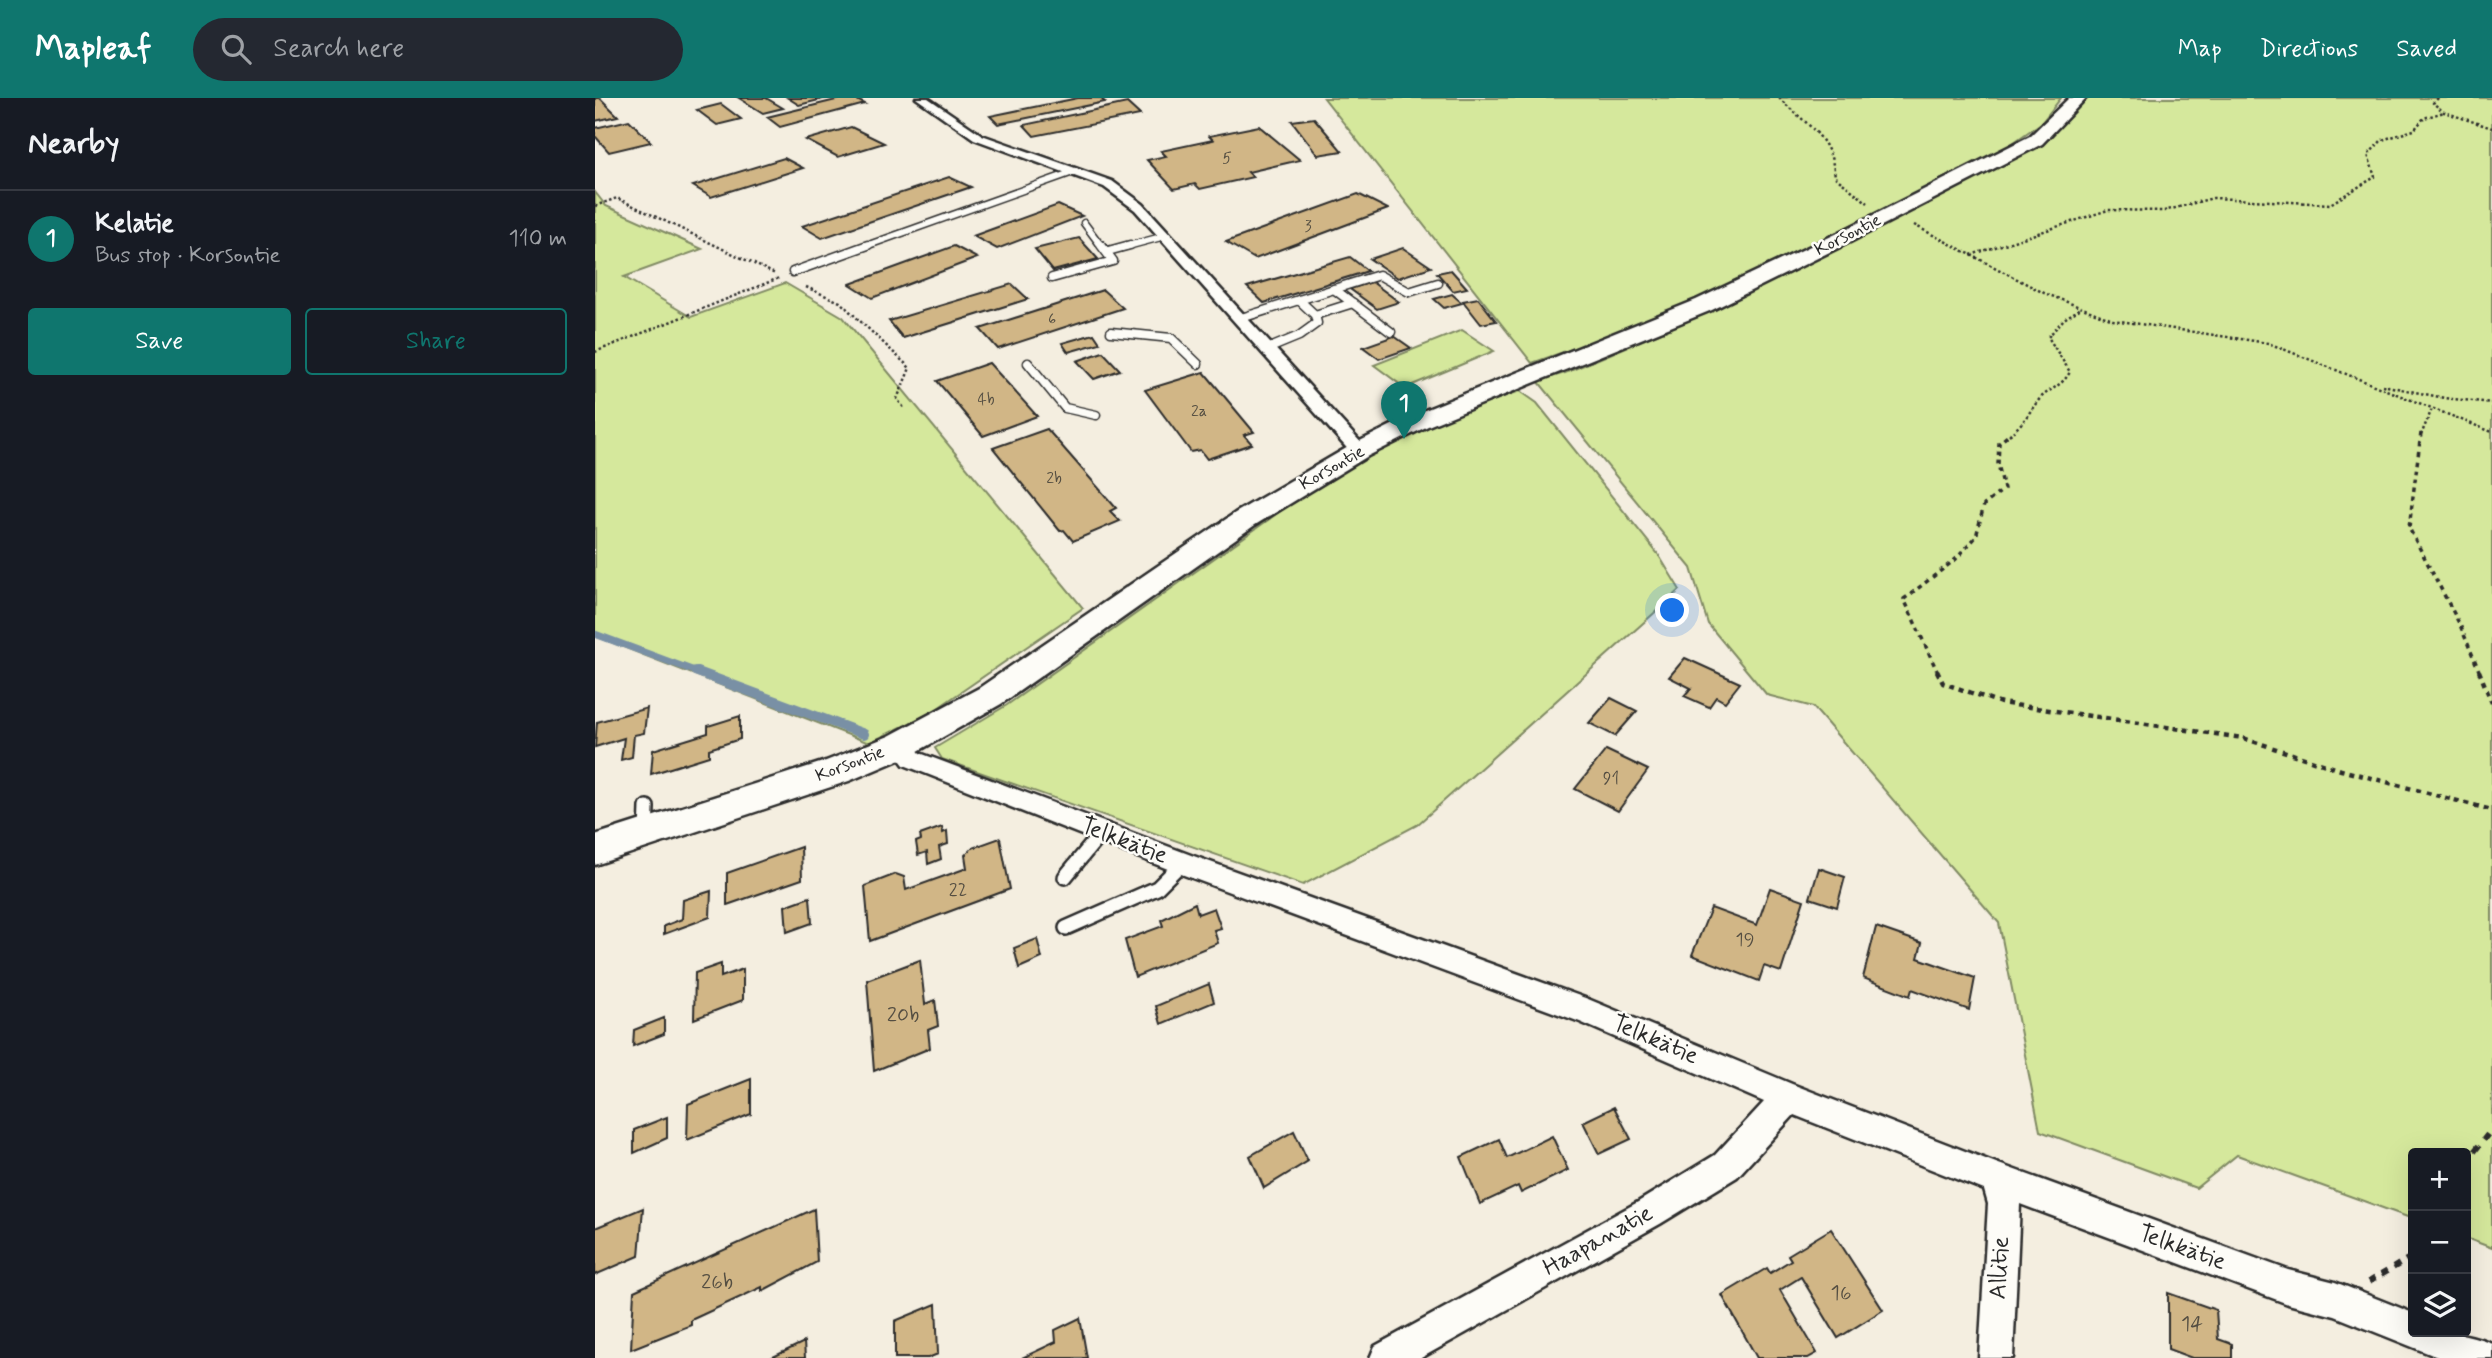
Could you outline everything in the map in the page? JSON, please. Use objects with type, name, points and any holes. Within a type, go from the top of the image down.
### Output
[{"type":"main road","name":"Korsontie","points":[[595,850],[646,821],[767,796],[901,745],[990,696],[1244,519],[1359,451],[1419,421],[1704,305],[1890,214],[2036,140],[2078,98]]},
{"type":"street","points":[[921,98],[978,137],[1108,184],[1139,207],[1265,350],[1359,451]]},
{"type":"street","name":"Telkkätie","points":[[901,745],[912,759],[1182,863],[1588,1012],[1789,1098],[1996,1179],[2288,1287],[2335,1299],[2408,1328]]},
{"type":"street","name":"Haapanatie","points":[[1387,1358],[1649,1213],[1726,1166],[1789,1098]]},
{"type":"street","name":"Allitie","points":[[1996,1179],[2004,1205],[1996,1358]]},
{"type":"street","name":"Telkkätie","points":[[2431,1337],[2485,1358]]},
{"type":"lane","points":[[793,272],[1076,171]]},
{"type":"lane","points":[[1052,278],[1114,261],[1084,223]]},
{"type":"lane","points":[[1108,251],[1165,236]]},
{"type":"lane","points":[[1238,318],[1379,275],[1409,292],[1438,283]]},
{"type":"lane","points":[[1334,289],[1391,332]]},
{"type":"lane","points":[[1265,350],[1309,331],[1317,323],[1315,315],[1299,300]]},
{"type":"lane","points":[[1315,315],[1353,303]]},
{"type":"lane","points":[[1111,332],[1171,338],[1198,364]]},
{"type":"lane","points":[[1028,363],[1065,408],[1096,415]]},
{"type":"lane","points":[[1066,877],[1102,832]]},
{"type":"lane","points":[[1066,928],[1157,888],[1182,863]]},
{"type":"path","points":[[1779,98],[1823,135],[1835,161],[1835,177],[1857,197],[2044,293],[2113,320],[2268,342],[2492,432]]},
{"type":"path","points":[[2438,98],[2433,103],[2444,112],[2492,128]]},
{"type":"path","points":[[1971,255],[2108,210],[2164,211],[2213,198],[2330,204],[2375,177],[2368,155],[2382,140],[2414,130],[2424,118],[2444,112]]},
{"type":"path","points":[[595,206],[617,198],[781,277],[840,302],[910,368],[897,399],[905,409]]},
{"type":"path","points":[[595,352],[793,272]]},
{"type":"path","points":[[2081,308],[2064,319],[2048,337],[2070,372],[2063,384],[2039,399],[2026,422],[1999,443],[1998,464],[2004,489],[1984,505],[1976,537],[1956,559],[1904,599],[1917,632],[1943,683],[2001,703],[2243,738],[2341,770],[2492,810]]},
{"type":"path","points":[[2377,385],[2392,385],[2444,398],[2492,403]]},
{"type":"path","points":[[2432,409],[2421,434],[2409,528],[2460,625],[2492,704]]},
{"type":"path","points":[[2471,1156],[2492,1129]]},
{"type":"path","points":[[2335,1299],[2408,1259]]},
{"type":"green space","points":[[1324,98],[2061,98],[2041,123],[2007,147],[1886,208],[1702,298],[1615,334],[1532,363]]},
{"type":"green space","points":[[2088,98],[2492,98],[2492,1248],[2471,1240],[2471,1148],[2408,1148],[2408,1217],[2237,1155],[2196,1188],[2040,1131],[1999,923],[1813,707],[1767,695],[1708,624],[1691,568],[1538,381],[1565,373],[1685,322],[2041,141]]},
{"type":"green space","points":[[595,192],[606,206],[702,249],[624,277],[691,317],[785,283],[843,317],[1083,608],[932,712],[869,743],[595,636]]},
{"type":"green space","points":[[1462,330],[1494,351],[1405,388],[1374,365]]},
{"type":"green space","points":[[1520,391],[1537,403],[1658,554],[1680,590],[1417,825],[1303,885],[942,759],[935,748],[1007,705],[1282,510],[1370,454],[1458,413]]},
{"type":"building","points":[[595,98],[600,98],[618,116],[595,121]]},
{"type":"building","points":[[739,98],[766,98],[783,108],[763,113]]},
{"type":"building","points":[[788,98],[827,98],[799,105]]},
{"type":"building","points":[[853,98],[865,104],[780,127],[767,117]]},
{"type":"building","points":[[1078,98],[1100,98],[1105,102],[998,124],[990,116]]},
{"type":"building","points":[[1127,103],[1140,115],[1034,136],[1024,125]]},
{"type":"building","points":[[721,104],[741,119],[717,125],[697,110]]},
{"type":"building","points":[[1314,118],[1342,151],[1318,155],[1292,121]]},
{"type":"building","points":[[629,120],[651,142],[609,152],[595,136],[595,128]]},
{"type":"building","points":[[1259,126],[1300,160],[1248,172],[1253,177],[1200,189],[1195,184],[1174,189],[1147,160],[1166,156],[1161,151],[1213,140],[1209,136]]},
{"type":"building","points":[[851,127],[884,143],[838,157],[806,140]]},
{"type":"building","points":[[784,158],[803,168],[711,197],[693,186]]},
{"type":"building","points":[[949,177],[971,187],[822,238],[802,226]]},
{"type":"building","points":[[1358,194],[1388,209],[1255,259],[1226,242]]},
{"type":"building","points":[[1058,205],[1082,216],[997,249],[973,236]]},
{"type":"building","points":[[1079,238],[1098,259],[1053,271],[1035,249]]},
{"type":"building","points":[[954,246],[977,258],[872,298],[850,284]]},
{"type":"building","points":[[1403,248],[1431,267],[1398,278],[1370,259]]},
{"type":"building","points":[[1350,257],[1368,271],[1264,303],[1247,287]]},
{"type":"building","points":[[1451,270],[1467,288],[1453,291],[1437,273]]},
{"type":"building","points":[[1372,282],[1399,302],[1377,309],[1350,289]]},
{"type":"building","points":[[1012,284],[1028,299],[903,338],[889,321]]},
{"type":"building","points":[[1103,290],[1123,308],[998,349],[980,329]]},
{"type":"building","points":[[1452,294],[1462,303],[1444,308],[1434,299]]},
{"type":"building","points":[[1478,298],[1496,321],[1481,324],[1463,301]]},
{"type":"building","points":[[1094,334],[1100,343],[1068,352],[1062,343]]},
{"type":"building","points":[[1394,336],[1411,348],[1379,359],[1363,347]]},
{"type":"building","points":[[1103,352],[1120,370],[1094,379],[1077,361]]},
{"type":"building","points":[[989,363],[1037,416],[983,436],[937,381]]},
{"type":"building","points":[[1204,372],[1254,432],[1244,435],[1252,444],[1207,459],[1200,450],[1191,452],[1145,390]]},
{"type":"building","points":[[1047,429],[1116,508],[1110,511],[1120,521],[1073,541],[1064,530],[1060,531],[993,448]]},
{"type":"building","points":[[1685,658],[1740,683],[1725,702],[1716,697],[1709,707],[1684,696],[1691,688],[1669,677]]},
{"type":"building","points":[[1611,698],[1637,711],[1615,736],[1589,723]]},
{"type":"building","points":[[647,708],[644,733],[634,735],[632,757],[621,760],[624,738],[595,747],[597,722]]},
{"type":"building","points":[[740,716],[740,739],[709,749],[709,756],[651,774],[653,750],[708,733],[708,726]]},
{"type":"building","points":[[1606,750],[1648,770],[1618,811],[1575,789]]},
{"type":"building","points":[[942,827],[943,833],[947,831],[948,844],[939,847],[941,859],[928,864],[927,852],[918,855],[916,842],[921,840],[920,835]]},
{"type":"building","points":[[1000,838],[1010,889],[870,941],[865,886],[896,874],[904,877],[906,890],[967,868],[965,855],[972,848]]},
{"type":"building","points":[[801,847],[802,879],[727,905],[727,873]]},
{"type":"building","points":[[1819,868],[1845,877],[1837,907],[1810,898]]},
{"type":"building","points":[[1770,888],[1804,900],[1781,972],[1764,966],[1759,981],[1692,955],[1711,908],[1757,925]]},
{"type":"building","points":[[711,891],[710,917],[664,934],[664,926],[682,919],[683,900]]},
{"type":"building","points":[[810,897],[812,923],[787,932],[785,906]]},
{"type":"building","points":[[1195,903],[1198,914],[1214,908],[1221,928],[1214,930],[1218,943],[1135,977],[1125,940],[1163,926],[1161,920]]},
{"type":"building","points":[[1876,927],[1922,943],[1918,958],[1975,978],[1969,1010],[1912,989],[1910,996],[1863,978]]},
{"type":"building","points":[[1037,939],[1042,958],[1019,968],[1014,948]]},
{"type":"building","points":[[920,960],[925,1004],[935,1000],[938,1026],[928,1030],[930,1048],[874,1071],[867,980]]},
{"type":"building","points":[[721,964],[721,977],[743,969],[743,1000],[694,1019],[695,973]]},
{"type":"building","points":[[1209,984],[1214,1002],[1161,1024],[1156,1006]]},
{"type":"building","points":[[664,1018],[664,1034],[633,1046],[634,1030]]},
{"type":"building","points":[[751,1079],[751,1114],[687,1140],[688,1104]]},
{"type":"building","points":[[1614,1107],[1631,1139],[1599,1154],[1583,1122]]},
{"type":"building","points":[[667,1117],[667,1138],[634,1153],[634,1130]]},
{"type":"building","points":[[1294,1131],[1308,1161],[1264,1188],[1250,1156]]},
{"type":"building","points":[[1552,1136],[1568,1170],[1521,1193],[1518,1186],[1480,1204],[1461,1157],[1499,1139],[1507,1158]]},
{"type":"building","points":[[643,1208],[639,1256],[595,1275],[595,1228]]},
{"type":"building","points":[[814,1209],[817,1262],[762,1291],[762,1287],[691,1320],[691,1325],[631,1349],[634,1291]]},
{"type":"building","points":[[1831,1229],[1883,1310],[1838,1338],[1801,1277],[1780,1290],[1817,1353],[1808,1358],[1757,1358],[1722,1295],[1767,1268],[1770,1273],[1791,1260],[1788,1255]]},
{"type":"building","points":[[2168,1293],[2216,1310],[2218,1339],[2232,1344],[2232,1358],[2192,1358],[2168,1349]]},
{"type":"building","points":[[936,1304],[938,1354],[928,1358],[895,1358],[895,1321]]},
{"type":"building","points":[[1080,1318],[1087,1358],[1022,1358],[1056,1342],[1055,1330]]},
{"type":"building","points":[[804,1342],[805,1358],[771,1358]]},
{"type":"waterway","points":[[595,634],[700,673]]},
{"type":"waterway","points":[[695,671],[864,734]]},
{"type":"place","name":"Kelatie","points":[[1404,439]]}]
